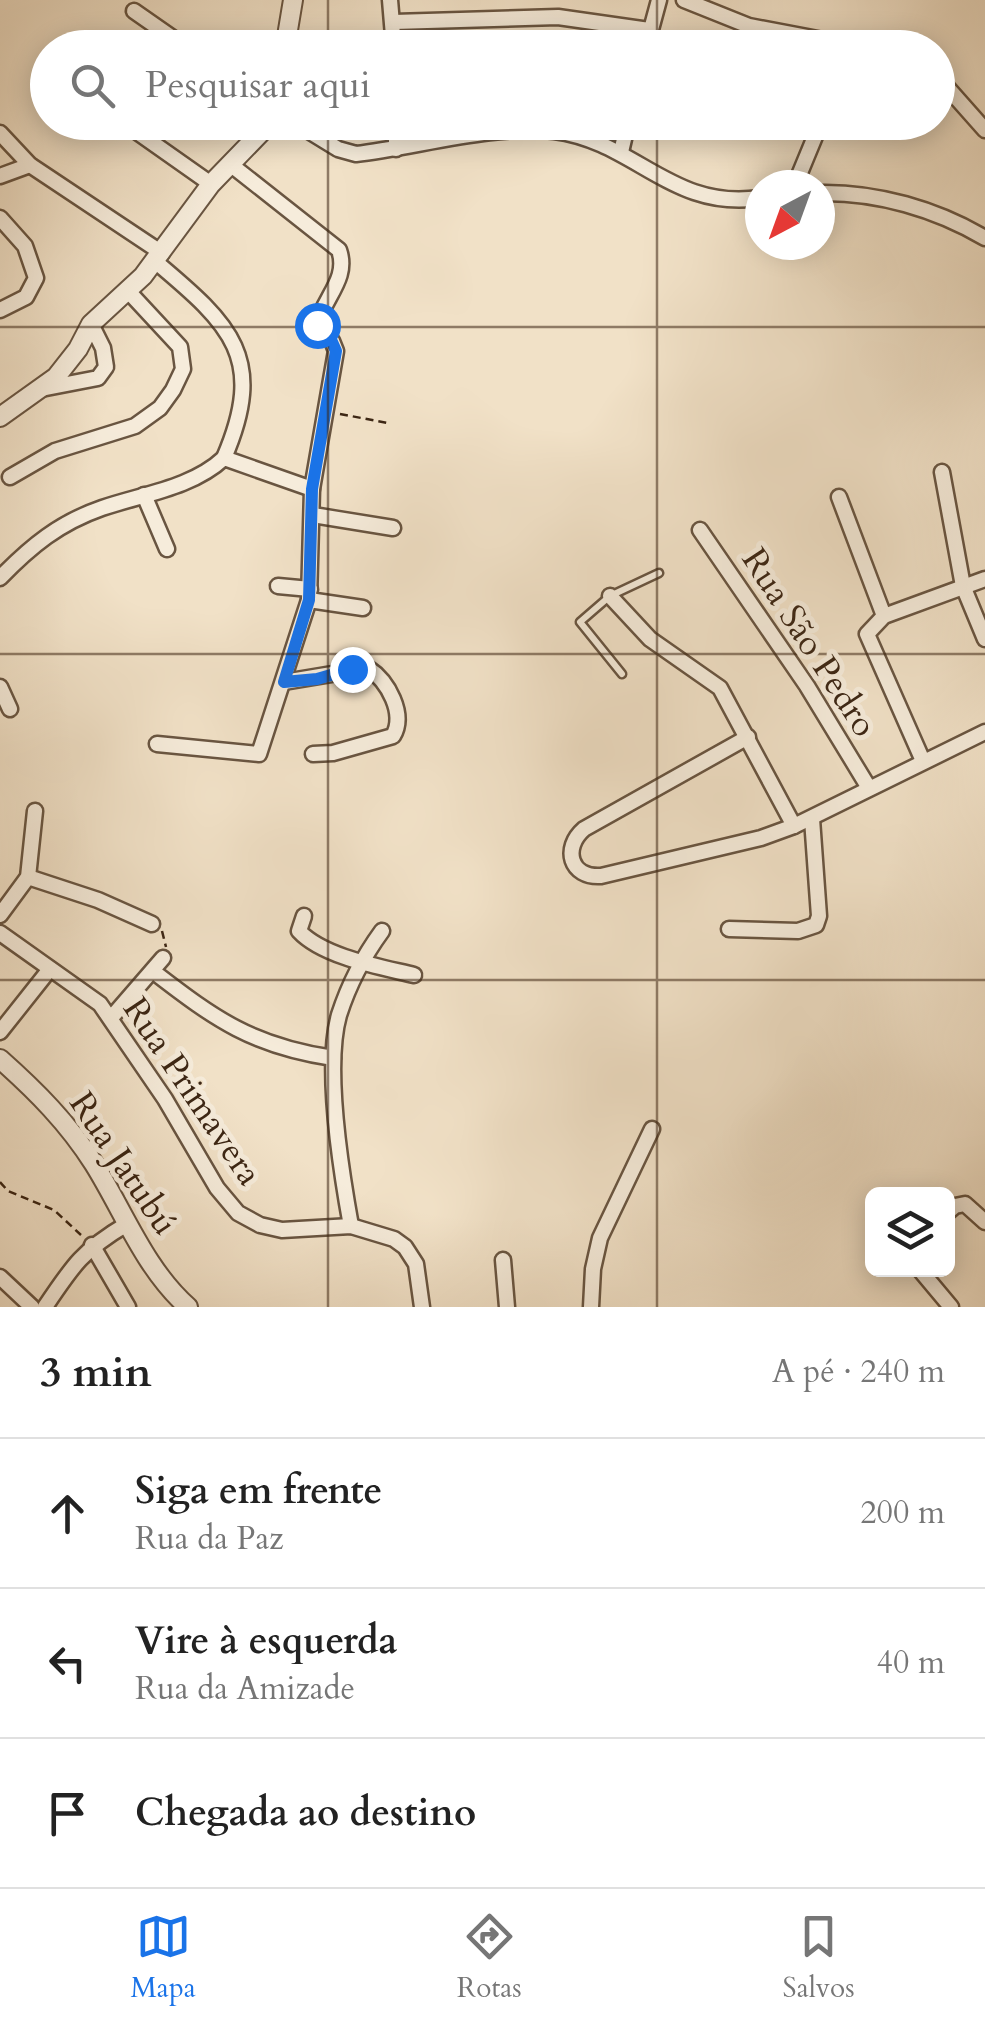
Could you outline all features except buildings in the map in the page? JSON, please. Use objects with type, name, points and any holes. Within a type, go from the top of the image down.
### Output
[{"type":"street","points":[[288,30],[293,0]]},
{"type":"street","points":[[390,0],[394,30]]},
{"type":"street","points":[[549,0],[558,17]]},
{"type":"street","points":[[394,22],[558,17],[649,30],[659,0]]},
{"type":"street","points":[[684,0],[749,26],[770,30]]},
{"type":"street","points":[[134,12],[160,30]]},
{"type":"street","points":[[955,96],[985,130]]},
{"type":"street","points":[[0,134],[30,165],[159,257],[203,301],[221,322],[240,365],[244,396],[224,458],[211,470],[98,510],[42,538],[0,578]]},
{"type":"street","points":[[149,140],[211,184]]},
{"type":"street","points":[[0,417],[40,390],[78,349],[91,324],[159,257],[211,184],[253,140]]},
{"type":"street","points":[[323,140],[356,154],[454,140]]},
{"type":"street","points":[[396,140],[396,150]]},
{"type":"street","points":[[591,140],[621,152],[686,192],[734,202],[745,200]]},
{"type":"street","points":[[621,152],[624,140]]},
{"type":"street","points":[[802,170],[813,140]]},
{"type":"street","points":[[156,744],[259,754],[310,594],[312,489],[336,351],[317,325],[343,274],[339,250],[230,164]]},
{"type":"street","points":[[0,176],[30,165]]},
{"type":"street","points":[[835,194],[878,197],[950,220],[985,238]]},
{"type":"street","points":[[0,218],[25,246],[36,278],[26,297],[0,310]]},
{"type":"street","points":[[10,478],[55,450],[135,426],[160,408],[173,390],[184,369],[180,348],[128,291]]},
{"type":"street","points":[[40,390],[98,378],[106,366],[103,348],[91,324]]},
{"type":"street","points":[[224,458],[312,489]]},
{"type":"street","points":[[942,472],[963,586],[985,639]]},
{"type":"street","points":[[144,496],[167,549]]},
{"type":"street","points":[[840,496],[879,620]]},
{"type":"street","points":[[312,515],[393,528]]},
{"type":"street","name":"Rua São Pedro","points":[[700,530],[807,686],[869,788]]},
{"type":"street","points":[[922,761],[867,634],[879,620],[985,579]]},
{"type":"street","points":[[278,586],[363,608]]},
{"type":"street","points":[[610,596],[658,646],[714,682],[726,696],[794,826]]},
{"type":"street","points":[[284,682],[362,668],[374,671],[387,687],[398,726],[393,736],[333,753],[313,754]]},
{"type":"street","points":[[0,687],[10,709]]},
{"type":"street","points":[[748,737],[584,829],[573,840],[572,862],[581,874],[601,876],[761,838],[812,819],[985,732]]},
{"type":"street","points":[[0,915],[28,877],[34,812]]},
{"type":"street","points":[[729,929],[798,931],[816,925],[819,916],[812,819]]},
{"type":"street","points":[[28,877],[98,900],[152,924]]},
{"type":"street","points":[[304,916],[299,928],[306,938],[360,962],[414,976]]},
{"type":"street","points":[[351,1226],[340,1168],[333,1058],[339,1016],[360,962],[382,931]]},
{"type":"street","name":"Rua Primavera","points":[[0,933],[100,1004],[190,1138],[217,1188],[238,1213],[260,1226],[282,1230],[351,1226],[394,1239],[416,1264],[422,1307]]},
{"type":"street","points":[[111,1018],[163,958]]},
{"type":"street","points":[[0,1032],[50,969]]},
{"type":"street","points":[[154,972],[203,1010],[252,1038],[333,1058]]},
{"type":"street","name":"Rua Jatubú","points":[[0,1060],[54,1110],[76,1137],[159,1275],[188,1307]]},
{"type":"street","points":[[591,1307],[600,1238],[652,1129]]},
{"type":"street","points":[[955,1206],[965,1204],[985,1222]]},
{"type":"street","points":[[45,1307],[92,1244],[127,1224]]},
{"type":"street","points":[[92,1244],[128,1307]]},
{"type":"street","points":[[502,1260],[506,1307]]},
{"type":"street","points":[[0,1277],[32,1307]]},
{"type":"street","points":[[926,1277],[951,1307]]},
{"type":"lane","points":[[622,674],[580,622],[610,596],[659,573]]},
{"type":"path","points":[[326,412],[388,423]]},
{"type":"path","points":[[152,924],[165,935],[163,958]]},
{"type":"path","points":[[0,1182],[8,1191],[54,1210],[92,1244]]},
{"type":"route","points":[[317,325],[336,351],[312,489],[309,600],[284,682],[317,679],[352,669]]}]
